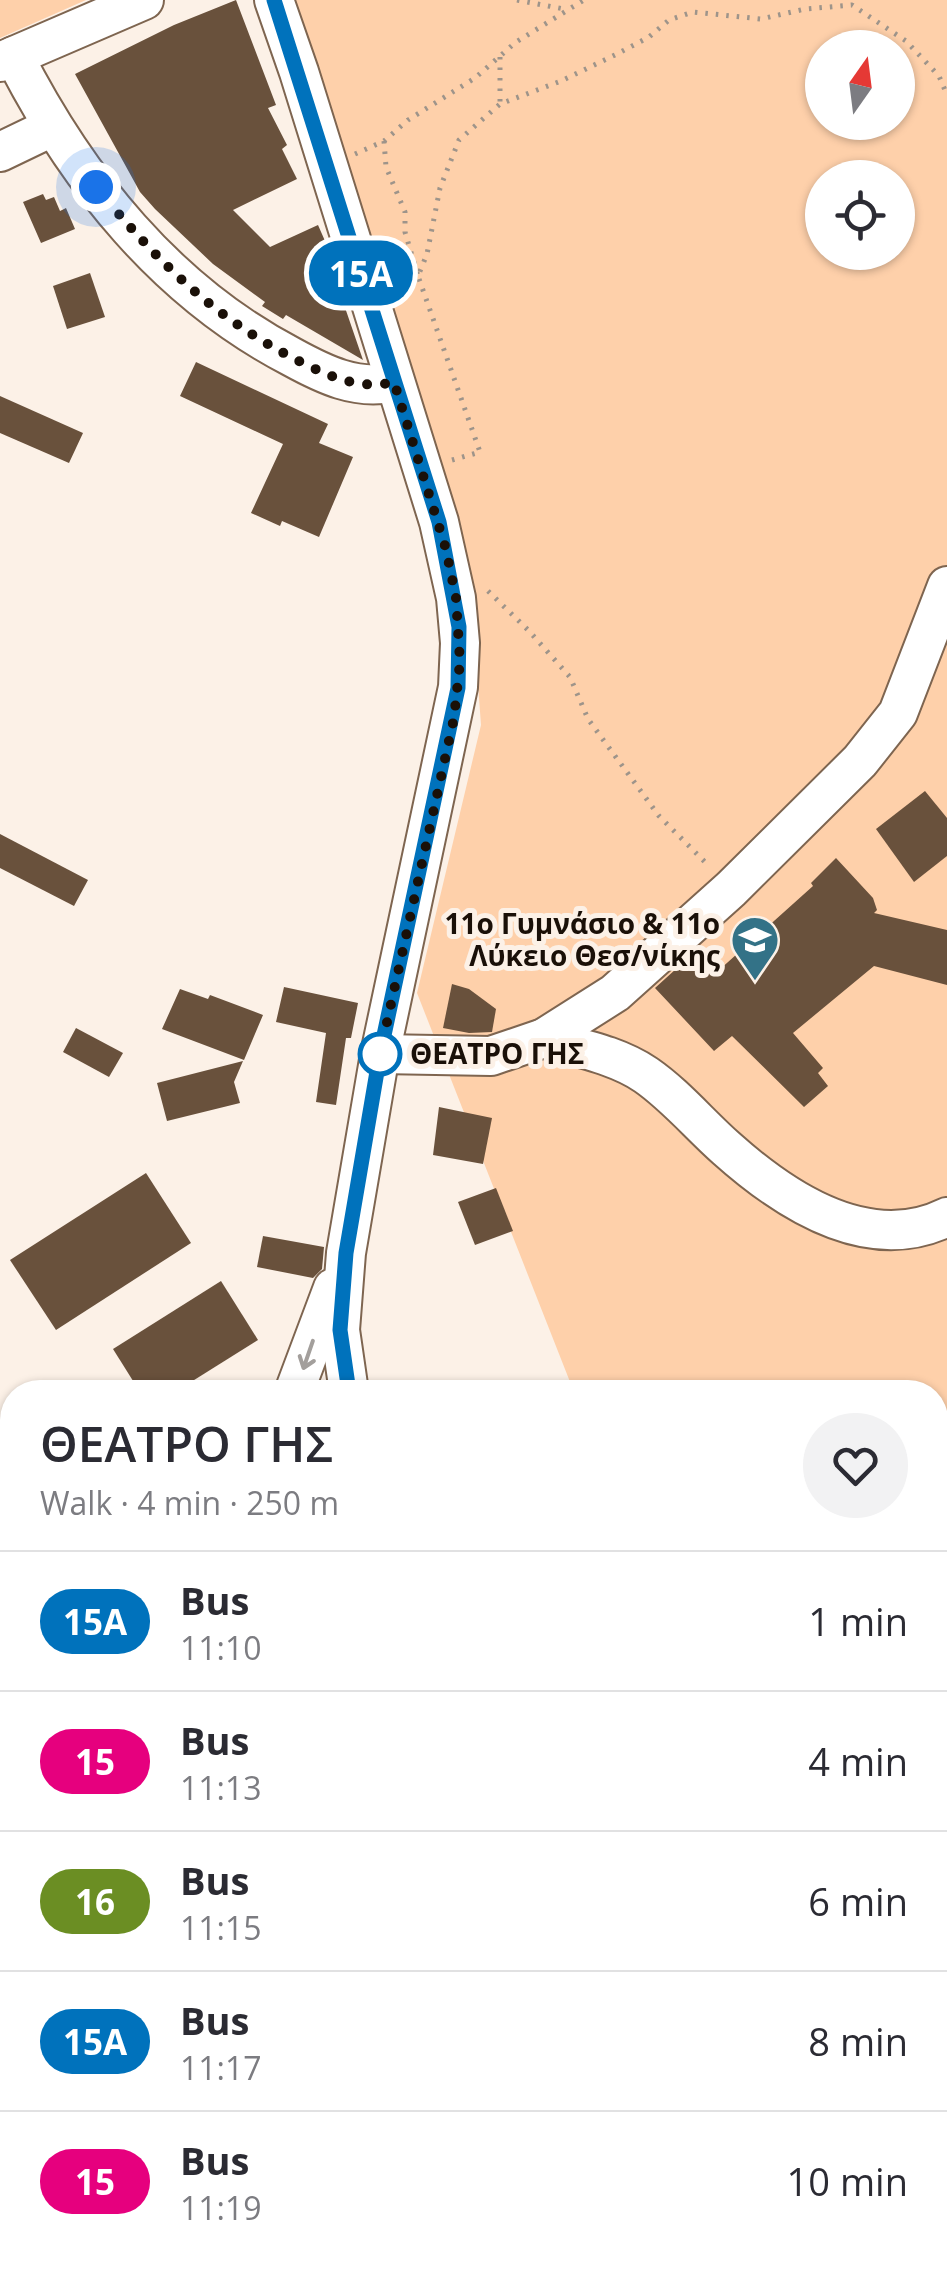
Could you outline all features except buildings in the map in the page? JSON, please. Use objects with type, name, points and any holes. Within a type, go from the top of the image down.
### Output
[{"type":"street","points":[[144,0],[7,59],[96,187],[148,248],[222,315],[271,346],[340,379],[365,385],[394,382]]},
{"type":"street","points":[[274,0],[328,162],[446,549],[460,643],[458,688],[380,1054],[346,1253],[340,1330],[347,1380]]},
{"type":"street","points":[[0,152],[52,127]]},
{"type":"street","points":[[380,1054],[491,1056],[544,1038],[615,993],[731,889],[860,762],[898,713],[947,586]]},
{"type":"street","points":[[544,1038],[622,1062],[644,1073],[751,1169],[797,1201],[838,1221],[895,1231],[924,1227],[947,1217]]},
{"type":"street","points":[[298,1380],[346,1253]]},
{"type":"path","points":[[517,0],[564,10]]},
{"type":"path","points":[[328,162],[384,140],[408,120],[475,78],[564,10],[584,0]]},
{"type":"path","points":[[418,276],[427,254],[440,188],[459,140],[500,104],[561,81],[649,37],[669,20],[692,12],[761,19],[851,2],[906,41],[939,76],[947,95]]},
{"type":"path","points":[[500,56],[500,104]]},
{"type":"path","points":[[384,140],[386,167],[405,212],[405,232],[418,276],[480,452],[422,467]]},
{"type":"path","points":[[484,587],[570,678],[588,719],[659,816],[731,889]]},
{"type":"shaded area","points":[[0,0],[86,0],[0,38]]},
{"type":"shaded area","points":[[292,0],[947,0],[947,1380],[569,1380],[417,993],[481,725],[473,617]]},
{"type":"bus line","name":"15Α","points":[[274,0],[439,522],[453,582],[460,643],[454,718],[380,1054],[346,1253],[340,1330],[347,1380]]},
{"type":"place","name":"11ο Γυμνάσιο & 11ο Λύκειο Θεσ/νίκης","points":[[755,982]]},
{"type":"place","name":"ΘΕΑΤΡΟ ΓΗΣ","points":[[380,1054]]},
{"type":"route","points":[[96,187],[170,271],[222,315],[271,346],[340,379],[365,385],[394,382],[446,549],[456,598],[460,662],[454,718],[380,1054]]}]
